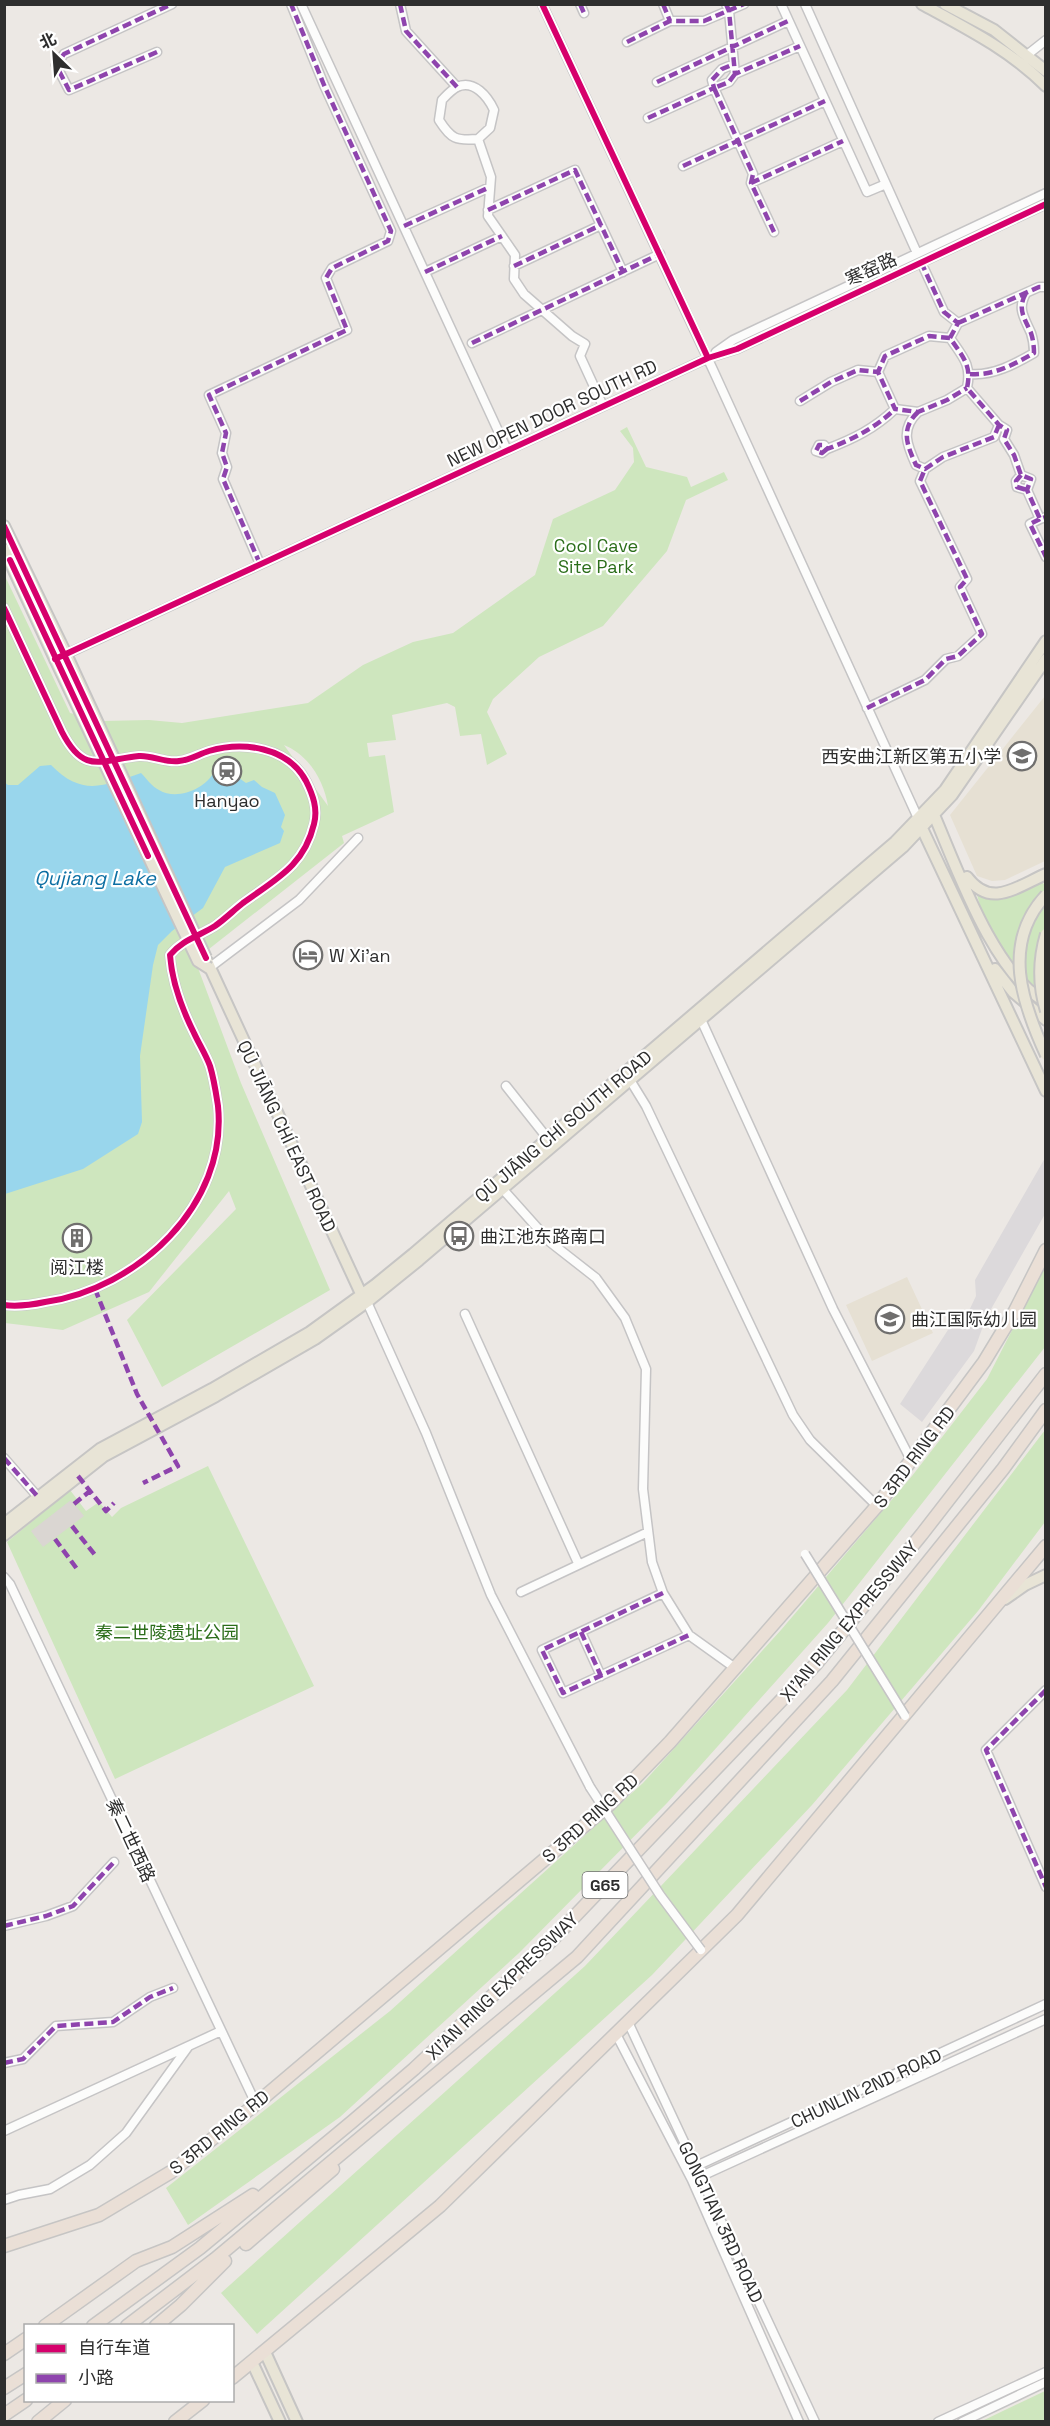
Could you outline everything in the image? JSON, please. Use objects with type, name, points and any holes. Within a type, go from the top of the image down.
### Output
[{"type":"highway","name":"S 3RD RING RD","points":[[4,2246],[99,2215],[171,2172],[256,2104],[610,1804],[670,1742],[877,1506],[912,1462],[984,1362],[1015,1311],[1046,1250]]},
{"type":"highway","name":"XI'AN RING EXPRESSWAY","points":[[94,2324],[200,2248],[353,2121],[414,2069],[552,1940],[816,1664],[929,1526],[1046,1374]]},
{"type":"highway","name":"XI'AN RING EXPRESSWAY","points":[[128,2324],[215,2259],[577,1957],[832,1682],[1003,1469],[1046,1410]]},
{"type":"highway","points":[[234,2376],[440,2206],[737,1915],[1046,1546]]},
{"type":"highway","points":[[157,2324],[181,2305],[214,2270],[316,2186],[403,2101]]},
{"type":"highway","points":[[46,2324],[136,2261],[171,2247],[242,2203],[353,2121]]},
{"type":"highway","points":[[4,2354],[24,2340]]},
{"type":"highway","points":[[4,2388],[24,2375]]},
{"type":"highway","points":[[4,2415],[24,2401]]},
{"type":"highway","points":[[38,2421],[62,2402]]},
{"type":"highway","points":[[175,2421],[200,2402]]},
{"type":"main road","points":[[922,4],[988,39],[1046,86]]},
{"type":"main road","points":[[945,4],[994,30],[1046,71]]},
{"type":"main road","name":"QŪ JIĀNG CHÍ EAST ROAD","points":[[5,529],[61,656],[208,963],[363,1298]]},
{"type":"main road","name":"QŪ JIĀNG CHÍ EAST ROAD","points":[[4,549],[61,656]]},
{"type":"main road","name":"QŪ JIĀNG CHÍ SOUTH ROAD","points":[[4,1535],[104,1456],[216,1396],[315,1339],[630,1080],[699,1015],[895,842],[917,816],[945,790],[1046,641]]},
{"type":"main road","name":"QŪ JIĀNG CHÍ SOUTH ROAD","points":[[500,1186],[548,1139],[903,847],[952,795],[1046,659]]},
{"type":"main road","points":[[1046,1002],[1016,977],[991,941],[934,815],[917,816],[1046,1090]]},
{"type":"main road","points":[[954,860],[975,887],[986,894],[1002,894],[1046,874]]},
{"type":"main road","points":[[1046,895],[1036,905],[1023,930],[1019,969],[1020,986],[1026,1007],[1046,1055]]},
{"type":"main road","points":[[1046,934],[1040,956],[1039,977],[1046,1011]]},
{"type":"main road","points":[[977,941],[1013,992],[1046,1020]]},
{"type":"main road","name":"QŪ JIĀNG CHÍ SOUTH ROAD","points":[[4,1524],[99,1449],[212,1389],[363,1298]]},
{"type":"main road","points":[[1000,1602],[1025,1585],[1046,1575]]},
{"type":"main road","points":[[265,2352],[297,2421]]},
{"type":"main road","points":[[252,2362],[280,2421]]},
{"type":"street","points":[[157,52],[69,90],[56,65],[64,54],[172,4]]},
{"type":"street","points":[[260,564],[223,479],[227,467],[222,453],[226,434],[208,394],[347,330],[327,278],[332,268],[388,241],[391,231],[324,85],[291,4]]},
{"type":"street","points":[[301,4],[507,450]]},
{"type":"street","points":[[400,4],[406,32],[458,87]]},
{"type":"street","points":[[542,4],[660,254],[917,816]]},
{"type":"street","points":[[663,4],[670,21]]},
{"type":"street","points":[[627,42],[670,21],[704,21],[727,8],[744,4]]},
{"type":"street","points":[[780,4],[867,192],[886,184]]},
{"type":"street","points":[[805,4],[944,312],[958,324]]},
{"type":"street","points":[[727,8],[735,74]]},
{"type":"street","points":[[657,82],[788,21]]},
{"type":"street","points":[[1027,55],[1046,40]]},
{"type":"street","points":[[648,118],[729,82],[735,74],[800,46]]},
{"type":"street","points":[[734,64],[722,69],[712,80],[753,174],[751,183],[774,232]]},
{"type":"street","points":[[472,86],[487,96],[494,110],[490,128],[478,139],[460,141],[447,133],[439,120],[442,100],[458,87],[472,86]]},
{"type":"street","points":[[683,166],[825,100]]},
{"type":"street","points":[[478,139],[491,177],[488,216],[515,255],[514,279],[524,294],[572,336],[585,344],[580,356],[603,406]]},
{"type":"street","points":[[751,183],[843,141]]},
{"type":"street","points":[[488,210],[575,170],[623,272]]},
{"type":"street","points":[[404,226],[490,187]]},
{"type":"street","name":"寒窑路","points":[[708,358],[737,349],[1046,193]]},
{"type":"street","name":"寒窑路","points":[[919,258],[1046,204]]},
{"type":"street","points":[[514,266],[601,225]]},
{"type":"street","points":[[425,272],[502,236]]},
{"type":"street","points":[[472,343],[660,254]]},
{"type":"street","points":[[950,338],[958,324],[1039,287],[1046,287]]},
{"type":"street","points":[[970,374],[981,375],[1011,366],[1034,352],[1032,335],[1021,311],[1020,303],[1026,293]]},
{"type":"street","points":[[895,409],[878,372],[885,356],[929,336],[950,338]]},
{"type":"street","points":[[925,469],[916,465],[906,440],[906,430],[910,419],[918,412],[947,400],[967,388],[970,374],[965,360],[950,338]]},
{"type":"street","name":"NEW OPEN DOOR SOUTH RD","points":[[61,656],[708,358]]},
{"type":"street","points":[[800,401],[831,382],[858,370],[878,372]]},
{"type":"street","points":[[967,388],[999,425],[1007,430],[1004,439]]},
{"type":"street","points":[[827,449],[869,430],[895,409],[918,412]]},
{"type":"street","points":[[994,437],[999,425]]},
{"type":"street","points":[[867,708],[925,680],[946,659],[958,656],[982,634],[960,587],[967,579],[920,481],[925,469],[943,457],[994,437],[1004,439],[1014,455],[1021,475],[1030,479],[1027,490],[1043,518],[1030,524],[1046,557]]},
{"type":"street","points":[[4,608],[65,738],[72,750],[83,759],[100,763],[142,756],[176,762],[211,750],[236,747],[263,749],[284,757],[300,771],[314,800],[316,817],[310,840],[300,859],[215,926],[177,945],[170,955],[171,973],[178,996],[210,1065],[218,1109],[218,1132],[214,1154],[207,1178],[190,1213],[169,1238],[113,1281],[61,1300],[17,1307],[4,1305]]},
{"type":"street","points":[[208,963],[299,900],[358,838]]},
{"type":"street","points":[[699,1015],[833,1308],[912,1462]]},
{"type":"street","points":[[630,1080],[646,1106],[793,1415],[810,1440],[877,1506]]},
{"type":"street","points":[[506,1086],[548,1139]]},
{"type":"street","points":[[500,1186],[550,1242],[596,1278],[625,1318],[646,1369],[643,1489],[652,1562],[663,1593],[689,1635],[735,1668]]},
{"type":"street","points":[[363,1298],[426,1433],[491,1595],[590,1787],[660,1894],[701,1950]]},
{"type":"street","points":[[465,1314],[578,1563]]},
{"type":"street","points":[[4,1458],[38,1497]]},
{"type":"street","points":[[521,1592],[578,1563],[648,1532]]},
{"type":"street","points":[[805,1554],[904,1716]]},
{"type":"street","name":"秦二世西路","points":[[4,1577],[10,1584],[256,2104]]},
{"type":"street","points":[[663,1593],[542,1650],[563,1693],[689,1635]]},
{"type":"street","points":[[581,1632],[601,1676]]},
{"type":"street","points":[[1045,1693],[986,1750],[1046,1887]]},
{"type":"street","points":[[4,1926],[46,1916],[73,1906],[114,1862]]},
{"type":"street","points":[[4,2063],[23,2059],[56,2026],[113,2022],[150,1997],[173,1988]]},
{"type":"street","name":"CHUNLIN 2ND ROAD","points":[[691,2169],[1046,2004]]},
{"type":"street","name":"CHUNLIN 2ND ROAD","points":[[695,2178],[1046,2019]]},
{"type":"street","name":"GONGTIAN 3RD ROAD","points":[[628,2022],[799,2421]]},
{"type":"street","points":[[4,2131],[221,2031]]},
{"type":"street","name":"GONGTIAN 3RD ROAD","points":[[616,2034],[691,2169]]},
{"type":"street","points":[[4,2200],[19,2194],[50,2189],[90,2165],[126,2133],[188,2047]]},
{"type":"street","name":"GONGTIAN 3RD ROAD","points":[[695,2178],[815,2421]]},
{"type":"street","points":[[938,2421],[1046,2372]]},
{"type":"street","points":[[962,2421],[1046,2382]]},
{"type":"shaded area","name":"西安曲江新区第五小学","points":[[1045,696],[1045,861],[1005,880],[992,881],[977,876],[950,815]]},
{"type":"shaded area","points":[[1045,1158],[1045,1214],[986,1318],[974,1351],[922,1422],[900,1404],[955,1319],[966,1317],[976,1296],[975,1280]]},
{"type":"shaded area","name":"曲江国际幼儿园","points":[[907,1277],[933,1333],[872,1361],[846,1305]]},
{"type":"shaded area","points":[[71,1500],[84,1516],[43,1547],[31,1531]]},
{"type":"green space","name":"Cool Cave Site Park","points":[[627,427],[646,467],[687,477],[691,487],[724,472],[728,480],[686,500],[667,551],[603,626],[539,657],[493,699],[487,712],[507,754],[487,765],[481,734],[460,736],[455,707],[447,703],[392,715],[396,740],[367,743],[369,757],[385,755],[394,812],[342,836],[344,843],[195,960],[241,1083],[330,1290],[162,1387],[127,1320],[236,1209],[229,1191],[149,1292],[63,1330],[5,1323],[4,574],[70,713],[103,721],[149,720],[182,723],[308,703],[363,665],[413,642],[453,633],[535,575],[553,519],[615,490],[634,462],[633,448],[620,431]],"holes":[[[284,745],[293,749],[308,762],[319,778],[328,806]]]},
{"type":"green space","points":[[1041,881],[1045,885],[1045,994],[1022,975],[1002,950],[987,923],[977,895],[996,898]]},
{"type":"green space","points":[[1045,1266],[1045,1347],[828,1623],[667,1803],[519,1953],[340,2117],[188,2225],[166,2188],[390,2011],[643,1783],[781,1630],[912,1476],[987,1379]]},
{"type":"green space","points":[[1045,1430],[1045,1522],[978,1611],[812,1805],[652,1975],[257,2334],[221,2293],[585,1966],[847,1690]]},
{"type":"green space","name":"秦二世陵遗址公园","points":[[208,1466],[314,1686],[115,1779],[7,1542],[70,1490],[86,1511],[99,1502],[112,1517],[121,1508]]},
{"type":"green space","points":[[1045,2391],[1045,2421],[982,2421]]},
{"type":"water","name":"Qujiang Lake","points":[[51,765],[73,782],[94,786],[116,782],[141,773],[156,789],[174,794],[190,792],[204,784],[214,772],[232,773],[246,783],[254,780],[275,793],[285,815],[281,827],[284,831],[280,843],[225,867],[203,908],[172,931],[158,945],[140,1056],[142,1122],[138,1134],[83,1169],[5,1194],[4,782],[8,785],[18,785],[40,766]]},
{"type":"marked path","points":[[157,52],[69,90],[56,65],[64,54],[172,4]]},
{"type":"marked path","points":[[260,564],[223,479],[227,467],[222,453],[226,433],[209,395],[347,330],[326,278],[332,268],[388,241],[391,231],[324,85],[291,4]]},
{"type":"marked path","points":[[400,4],[406,31],[457,87]]},
{"type":"marked path","points":[[580,4],[584,13]]},
{"type":"marked path","points":[[663,4],[670,21]]},
{"type":"marked path","points":[[726,4],[729,11],[735,74],[800,46]]},
{"type":"marked path","points":[[627,42],[670,21],[704,21],[744,4]]},
{"type":"marked path","points":[[657,82],[788,21]]},
{"type":"marked path","points":[[648,118],[714,88],[712,80],[722,69],[734,64]]},
{"type":"marked path","points":[[735,74],[729,82],[714,88],[753,174],[751,183],[774,232]]},
{"type":"marked path","points":[[683,166],[825,101]]},
{"type":"marked path","points":[[751,183],[843,141]]},
{"type":"marked path","points":[[488,210],[575,170],[623,272]]},
{"type":"marked path","points":[[404,226],[490,187]]},
{"type":"marked path","points":[[514,266],[601,225]]},
{"type":"marked path","points":[[425,272],[502,236]]},
{"type":"marked path","points":[[472,343],[660,254]]},
{"type":"marked path","points":[[921,262],[944,312],[958,323],[950,338],[967,367],[967,388],[999,425],[1007,430],[1004,439],[1014,455],[1021,475],[1031,479],[1027,490],[1040,519],[1046,517]]},
{"type":"marked path","points":[[958,323],[1039,287],[1046,287]]},
{"type":"marked path","points":[[970,374],[995,371],[1034,353],[1032,335],[1022,308],[1026,293]]},
{"type":"marked path","points":[[950,338],[929,336],[885,356],[878,372],[895,409],[918,412],[947,400],[967,388]]},
{"type":"marked path","points":[[800,401],[831,382],[858,370],[878,372]]},
{"type":"marked path","points":[[827,449],[822,453],[816,451],[819,445],[824,445],[827,449],[863,433],[895,409]]},
{"type":"marked path","points":[[918,412],[912,418],[907,437],[916,465],[925,469],[943,457],[994,437],[999,425]]},
{"type":"marked path","points":[[867,708],[925,680],[946,659],[958,656],[982,634],[960,587],[967,579],[920,481],[925,469]]},
{"type":"marked path","points":[[1021,475],[1016,481],[1017,487],[1027,490]]},
{"type":"marked path","points":[[1040,519],[1030,524],[1046,557]]},
{"type":"marked path","points":[[95,1289],[137,1394],[178,1466],[143,1483]]},
{"type":"marked path","points":[[4,1458],[38,1497]]},
{"type":"marked path","points":[[78,1476],[106,1511],[114,1503]]},
{"type":"marked path","points":[[74,1504],[90,1491]]},
{"type":"marked path","points":[[72,1526],[95,1555]]},
{"type":"marked path","points":[[55,1539],[77,1569]]},
{"type":"marked path","points":[[663,1593],[542,1650],[563,1693],[689,1635]]},
{"type":"marked path","points":[[581,1632],[601,1676]]},
{"type":"marked path","points":[[1046,1690],[986,1750],[1046,1887]]},
{"type":"marked path","points":[[4,1926],[46,1916],[73,1906],[114,1862]]},
{"type":"marked path","points":[[4,2063],[23,2059],[56,2026],[113,2022],[150,1997],[173,1988]]},
{"type":"cycle path","points":[[542,4],[708,358]]},
{"type":"cycle path","points":[[55,659],[708,358],[737,349],[1046,204]]},
{"type":"cycle path","points":[[4,526],[206,958]]},
{"type":"cycle path","points":[[10,560],[148,856]]},
{"type":"cycle path","points":[[4,608],[62,732],[70,746],[86,760],[103,762],[139,756],[174,761],[222,748],[250,747],[264,750],[288,761],[298,770],[311,792],[315,813],[314,824],[303,851],[287,870],[215,926],[185,942],[170,955],[175,986],[210,1066],[218,1106],[217,1142],[208,1177],[192,1208],[170,1236],[143,1260],[112,1280],[79,1294],[45,1302],[15,1306],[4,1305]]},
{"type":"place","name":"西安曲江新区第五小学","points":[[1022,756]]},
{"type":"place","name":"Hanyao","points":[[227,771]]},
{"type":"place","name":"W Xi'an","points":[[308,955]]},
{"type":"place","name":"曲江池东路南口","points":[[459,1236]]},
{"type":"place","name":"阅江楼","points":[[77,1238]]},
{"type":"place","name":"曲江国际幼儿园","points":[[890,1319]]}]
